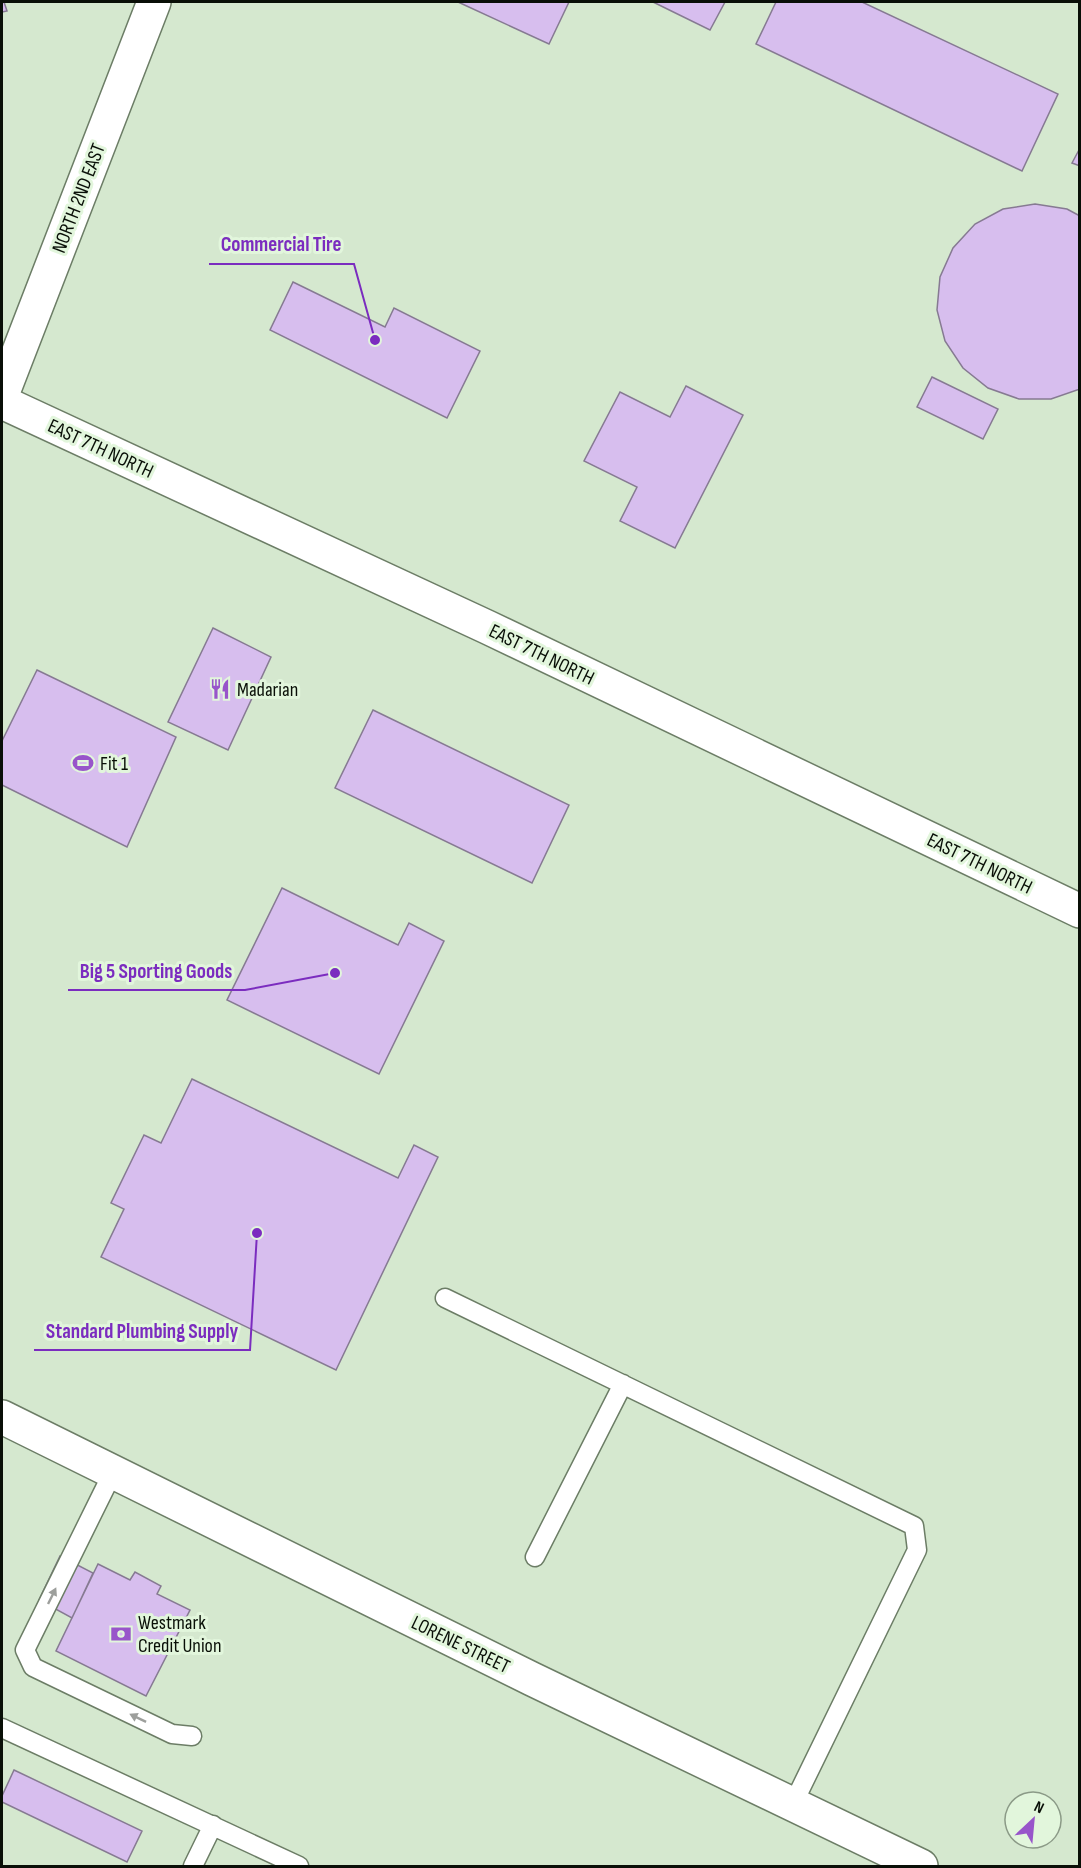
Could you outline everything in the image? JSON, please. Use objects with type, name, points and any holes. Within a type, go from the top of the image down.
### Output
[{"type":"street","name":"NORTH 2ND EAST","points":[[2,395],[154,2]]},
{"type":"street","name":"EAST 7TH NORTH","points":[[2,402],[508,637],[1080,911]]},
{"type":"street","name":"LORENE STREET","points":[[2,1418],[921,1866]]},
{"type":"lane","points":[[445,1298],[914,1526],[917,1550],[793,1804]]},
{"type":"lane","points":[[535,1557],[623,1384]]},
{"type":"lane","points":[[113,1472],[25,1650],[33,1667],[172,1734],[192,1736]]},
{"type":"lane","points":[[2,1728],[299,1866]]},
{"type":"lane","points":[[193,1866],[213,1826]]},
{"type":"building","points":[[2,2],[4,2],[7,11],[2,12]]},
{"type":"building","points":[[458,2],[569,2],[549,44]]},
{"type":"building","points":[[653,2],[725,2],[710,30]]},
{"type":"building","points":[[776,2],[862,2],[1058,94],[1022,171],[756,44]]},
{"type":"building","points":[[1080,148],[1080,166],[1072,163]]},
{"type":"building","points":[[1035,204],[1067,209],[1080,216],[1080,389],[1051,399],[1019,399],[988,388],[963,368],[945,341],[937,310],[940,277],[953,248],[975,224],[1003,209]]},
{"type":"building","points":[[293,282],[385,327],[394,308],[480,351],[447,418],[270,330]]},
{"type":"building","points":[[932,377],[998,409],[983,439],[917,407]]},
{"type":"building","points":[[686,386],[743,415],[675,548],[620,521],[637,487],[584,461],[620,392],[670,417]]},
{"type":"building","name":"Madarian","points":[[213,628],[271,657],[228,750],[168,722]]},
{"type":"building","name":"Fit 1","points":[[37,670],[176,737],[127,847],[2,785],[2,741]]},
{"type":"building","points":[[373,710],[569,805],[532,883],[335,788]]},
{"type":"building","points":[[282,888],[398,945],[409,923],[444,941],[379,1074],[227,1000]]},
{"type":"building","points":[[192,1079],[398,1178],[414,1145],[438,1157],[336,1370],[101,1257],[124,1209],[111,1203],[144,1135],[161,1143]]},
{"type":"building","points":[[60,1556],[93,1573],[72,1618],[39,1600]]},
{"type":"building","name":"Westmark Credit Union","points":[[98,1564],[130,1580],[135,1572],[161,1586],[157,1594],[190,1610],[146,1696],[56,1651]]},
{"type":"building","points":[[14,1770],[142,1831],[127,1862],[2,1802],[2,1796]]},
{"type":"place","name":"Commercial Tire","points":[[375,340]]},
{"type":"place","name":"Madarian","points":[[220,689]]},
{"type":"place","name":"Fit 1","points":[[83,763]]},
{"type":"place","name":"Big 5 Sporting Goods","points":[[335,973]]},
{"type":"place","name":"Standard Plumbing Supply","points":[[257,1233]]},
{"type":"place","name":"Westmark Credit Union","points":[[121,1634]]}]
